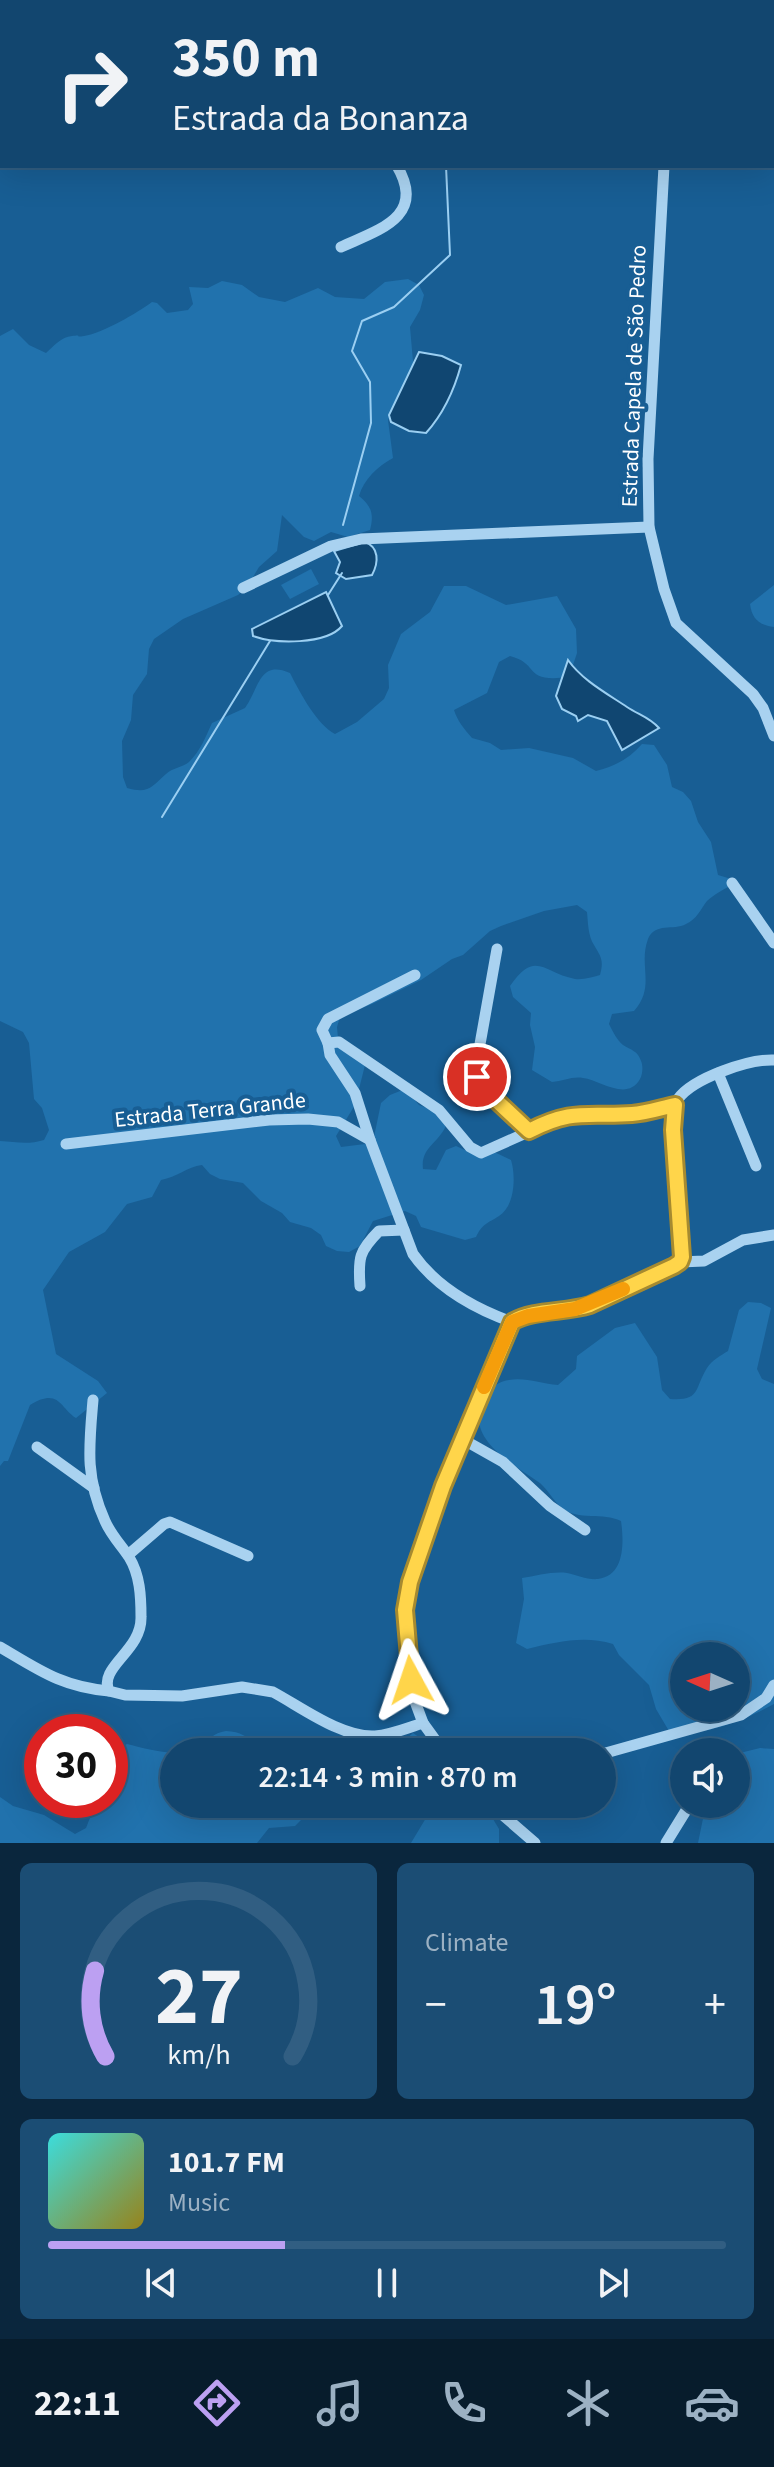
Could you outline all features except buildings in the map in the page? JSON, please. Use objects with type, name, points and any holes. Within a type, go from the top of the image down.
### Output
[{"type":"street","points":[[341,247],[397,219],[403,210],[406,190],[398,168]]},
{"type":"street","name":"Estrada Capela de São Pedro","points":[[664,168],[648,459],[649,527],[676,623],[753,694],[763,708],[774,736]]},
{"type":"street","points":[[243,588],[331,546],[361,539],[649,527]]},
{"type":"street","points":[[732,883],[774,943]]},
{"type":"street","points":[[497,949],[477,1061],[477,1077],[484,1089],[529,1131]]},
{"type":"street","points":[[415,975],[328,1019],[322,1030],[330,1055],[355,1093],[413,1254],[438,1283],[478,1309],[512,1322],[528,1316],[590,1305],[680,1262],[704,1261],[743,1240],[774,1235]]},
{"type":"street","points":[[328,1043],[339,1042],[439,1110],[470,1147],[481,1153],[545,1122],[578,1113],[631,1114],[675,1105]]},
{"type":"street","points":[[680,1262],[683,1245],[674,1139],[678,1098],[718,1073],[751,1060],[774,1060]]},
{"type":"street","points":[[718,1073],[756,1166]]},
{"type":"street","name":"Estrada Terra Grande","points":[[66,1144],[269,1120],[308,1119],[338,1122],[370,1140]]},
{"type":"street","points":[[360,1286],[358,1262],[367,1245],[379,1231],[404,1230]]},
{"type":"street","points":[[434,1738],[423,1723],[413,1696],[406,1597],[443,1486],[512,1322]]},
{"type":"street","points":[[93,1400],[88,1457],[94,1488],[107,1526],[128,1555],[139,1585],[142,1620],[136,1641],[110,1671],[106,1680],[109,1691]]},
{"type":"street","points":[[464,1440],[503,1462],[550,1506],[585,1530]]},
{"type":"street","points":[[37,1447],[94,1488]]},
{"type":"street","points":[[128,1555],[170,1522],[248,1556]]},
{"type":"street","points":[[0,1647],[61,1682],[82,1689],[125,1695],[182,1696],[231,1688],[260,1689],[273,1692],[347,1733],[363,1736],[387,1734],[423,1723]]},
{"type":"street","points":[[616,1750],[741,1715],[766,1698],[774,1685]]},
{"type":"street","points":[[506,1818],[535,1843]]},
{"type":"street","points":[[666,1843],[681,1818]]},
{"type":"shaded area","points":[[408,279],[419,285],[424,295],[410,327],[414,373],[388,420],[393,458],[372,474],[359,496],[371,511],[370,530],[348,537],[331,532],[314,541],[304,537],[282,515],[277,551],[259,567],[247,587],[238,595],[183,619],[154,639],[149,649],[147,674],[133,695],[131,720],[122,741],[123,777],[127,788],[149,788],[168,772],[189,762],[212,723],[245,708],[261,678],[272,670],[290,673],[303,698],[328,730],[335,734],[357,722],[384,699],[389,688],[388,665],[401,634],[430,612],[444,586],[466,586],[506,605],[557,596],[576,629],[577,653],[569,677],[538,675],[520,659],[510,656],[499,662],[487,693],[454,710],[459,721],[472,738],[501,750],[529,748],[573,758],[596,771],[621,761],[642,744],[654,745],[667,765],[672,787],[683,792],[691,801],[698,822],[711,842],[718,875],[734,884],[707,901],[690,922],[655,930],[648,939],[641,1002],[634,1011],[612,1014],[609,1024],[619,1041],[636,1053],[642,1063],[640,1079],[628,1089],[579,1078],[552,1082],[532,1070],[535,1047],[531,1013],[513,997],[510,986],[527,968],[534,966],[575,979],[600,975],[601,959],[591,937],[587,912],[577,905],[544,911],[490,931],[463,955],[421,980],[340,1017],[338,1038],[366,1061],[355,1105],[336,1136],[341,1147],[365,1144],[374,1137],[381,1103],[405,1089],[419,1105],[440,1113],[447,1122],[441,1135],[428,1149],[423,1169],[436,1170],[446,1150],[456,1146],[467,1151],[490,1150],[511,1160],[513,1190],[504,1211],[483,1226],[476,1237],[465,1240],[421,1227],[416,1216],[405,1211],[373,1221],[360,1246],[349,1252],[337,1251],[326,1246],[321,1235],[311,1228],[290,1222],[243,1183],[220,1179],[202,1165],[161,1180],[152,1197],[127,1204],[105,1232],[69,1252],[43,1290],[56,1354],[98,1381],[107,1393],[76,1418],[53,1399],[47,1398],[30,1405],[8,1461],[0,1466],[0,1141],[38,1142],[44,1140],[49,1130],[42,1108],[34,1099],[29,1043],[23,1032],[0,1021],[0,336],[13,329],[29,345],[46,353],[64,338],[101,331],[152,302],[167,313],[188,310],[193,304],[189,287],[208,288],[222,281],[242,285],[259,297],[285,302],[318,288],[335,297],[364,299],[385,282]]},
{"type":"shaded area","points":[[419,352],[442,356],[461,365],[448,401],[426,433],[409,431],[391,422],[389,415]]},
{"type":"shaded area","points":[[365,542],[373,547],[376,556],[372,575],[346,579],[336,573],[340,562],[334,551]]},
{"type":"shaded area","points":[[311,569],[319,584],[290,599],[281,585]]},
{"type":"shaded area","points":[[774,585],[774,627],[757,620],[750,604]]},
{"type":"shaded area","points":[[326,592],[342,626],[334,632],[300,641],[253,636],[252,629]]},
{"type":"shaded area","points":[[568,660],[595,686],[659,728],[622,750],[607,721],[588,715],[578,721],[576,716],[562,709],[556,696]]},
{"type":"shaded area","points":[[748,1302],[771,1308],[757,1369],[762,1379],[774,1384],[774,1704],[750,1716],[750,1642],[670,1642],[670,1722],[734,1722],[709,1730],[681,1733],[669,1731],[656,1709],[649,1685],[619,1655],[613,1644],[581,1640],[527,1649],[516,1643],[524,1599],[522,1578],[556,1573],[594,1579],[607,1577],[621,1557],[621,1521],[575,1514],[562,1508],[541,1484],[492,1447],[479,1424],[479,1411],[489,1391],[505,1381],[521,1379],[558,1385],[576,1369],[577,1356],[615,1328],[635,1323],[657,1357],[662,1390],[670,1399],[692,1396],[709,1365],[728,1351],[739,1310]]},
{"type":"shaded area","points":[[226,1731],[248,1738],[210,1738]]},
{"type":"shaded area","points":[[128,1744],[160,1751],[160,1818],[303,1818],[295,1826],[269,1828],[257,1843],[0,1843],[0,1797],[24,1809],[24,1818],[49,1818],[75,1834],[86,1828],[90,1818],[128,1818]]},
{"type":"shaded area","points":[[774,1749],[774,1843],[698,1843],[703,1818],[750,1818],[750,1750]]},
{"type":"shaded area","points":[[426,1818],[492,1818],[499,1829],[499,1843],[411,1843]]},
{"type":"waterway","points":[[343,525],[371,423],[370,382],[352,351],[362,321],[394,307],[450,255],[446,168]]},
{"type":"waterway","points":[[328,595],[342,573]]},
{"type":"waterway","points":[[162,817],[270,641]]},
{"type":"slow traffic","points":[[484,1387],[512,1322],[528,1316],[590,1305],[623,1289]]},
{"type":"route","points":[[411,1680],[405,1610],[410,1582],[443,1486],[507,1329],[517,1319],[590,1305],[674,1266],[682,1257],[673,1130],[675,1105],[631,1114],[578,1113],[545,1122],[529,1131],[484,1089],[477,1077]]}]
